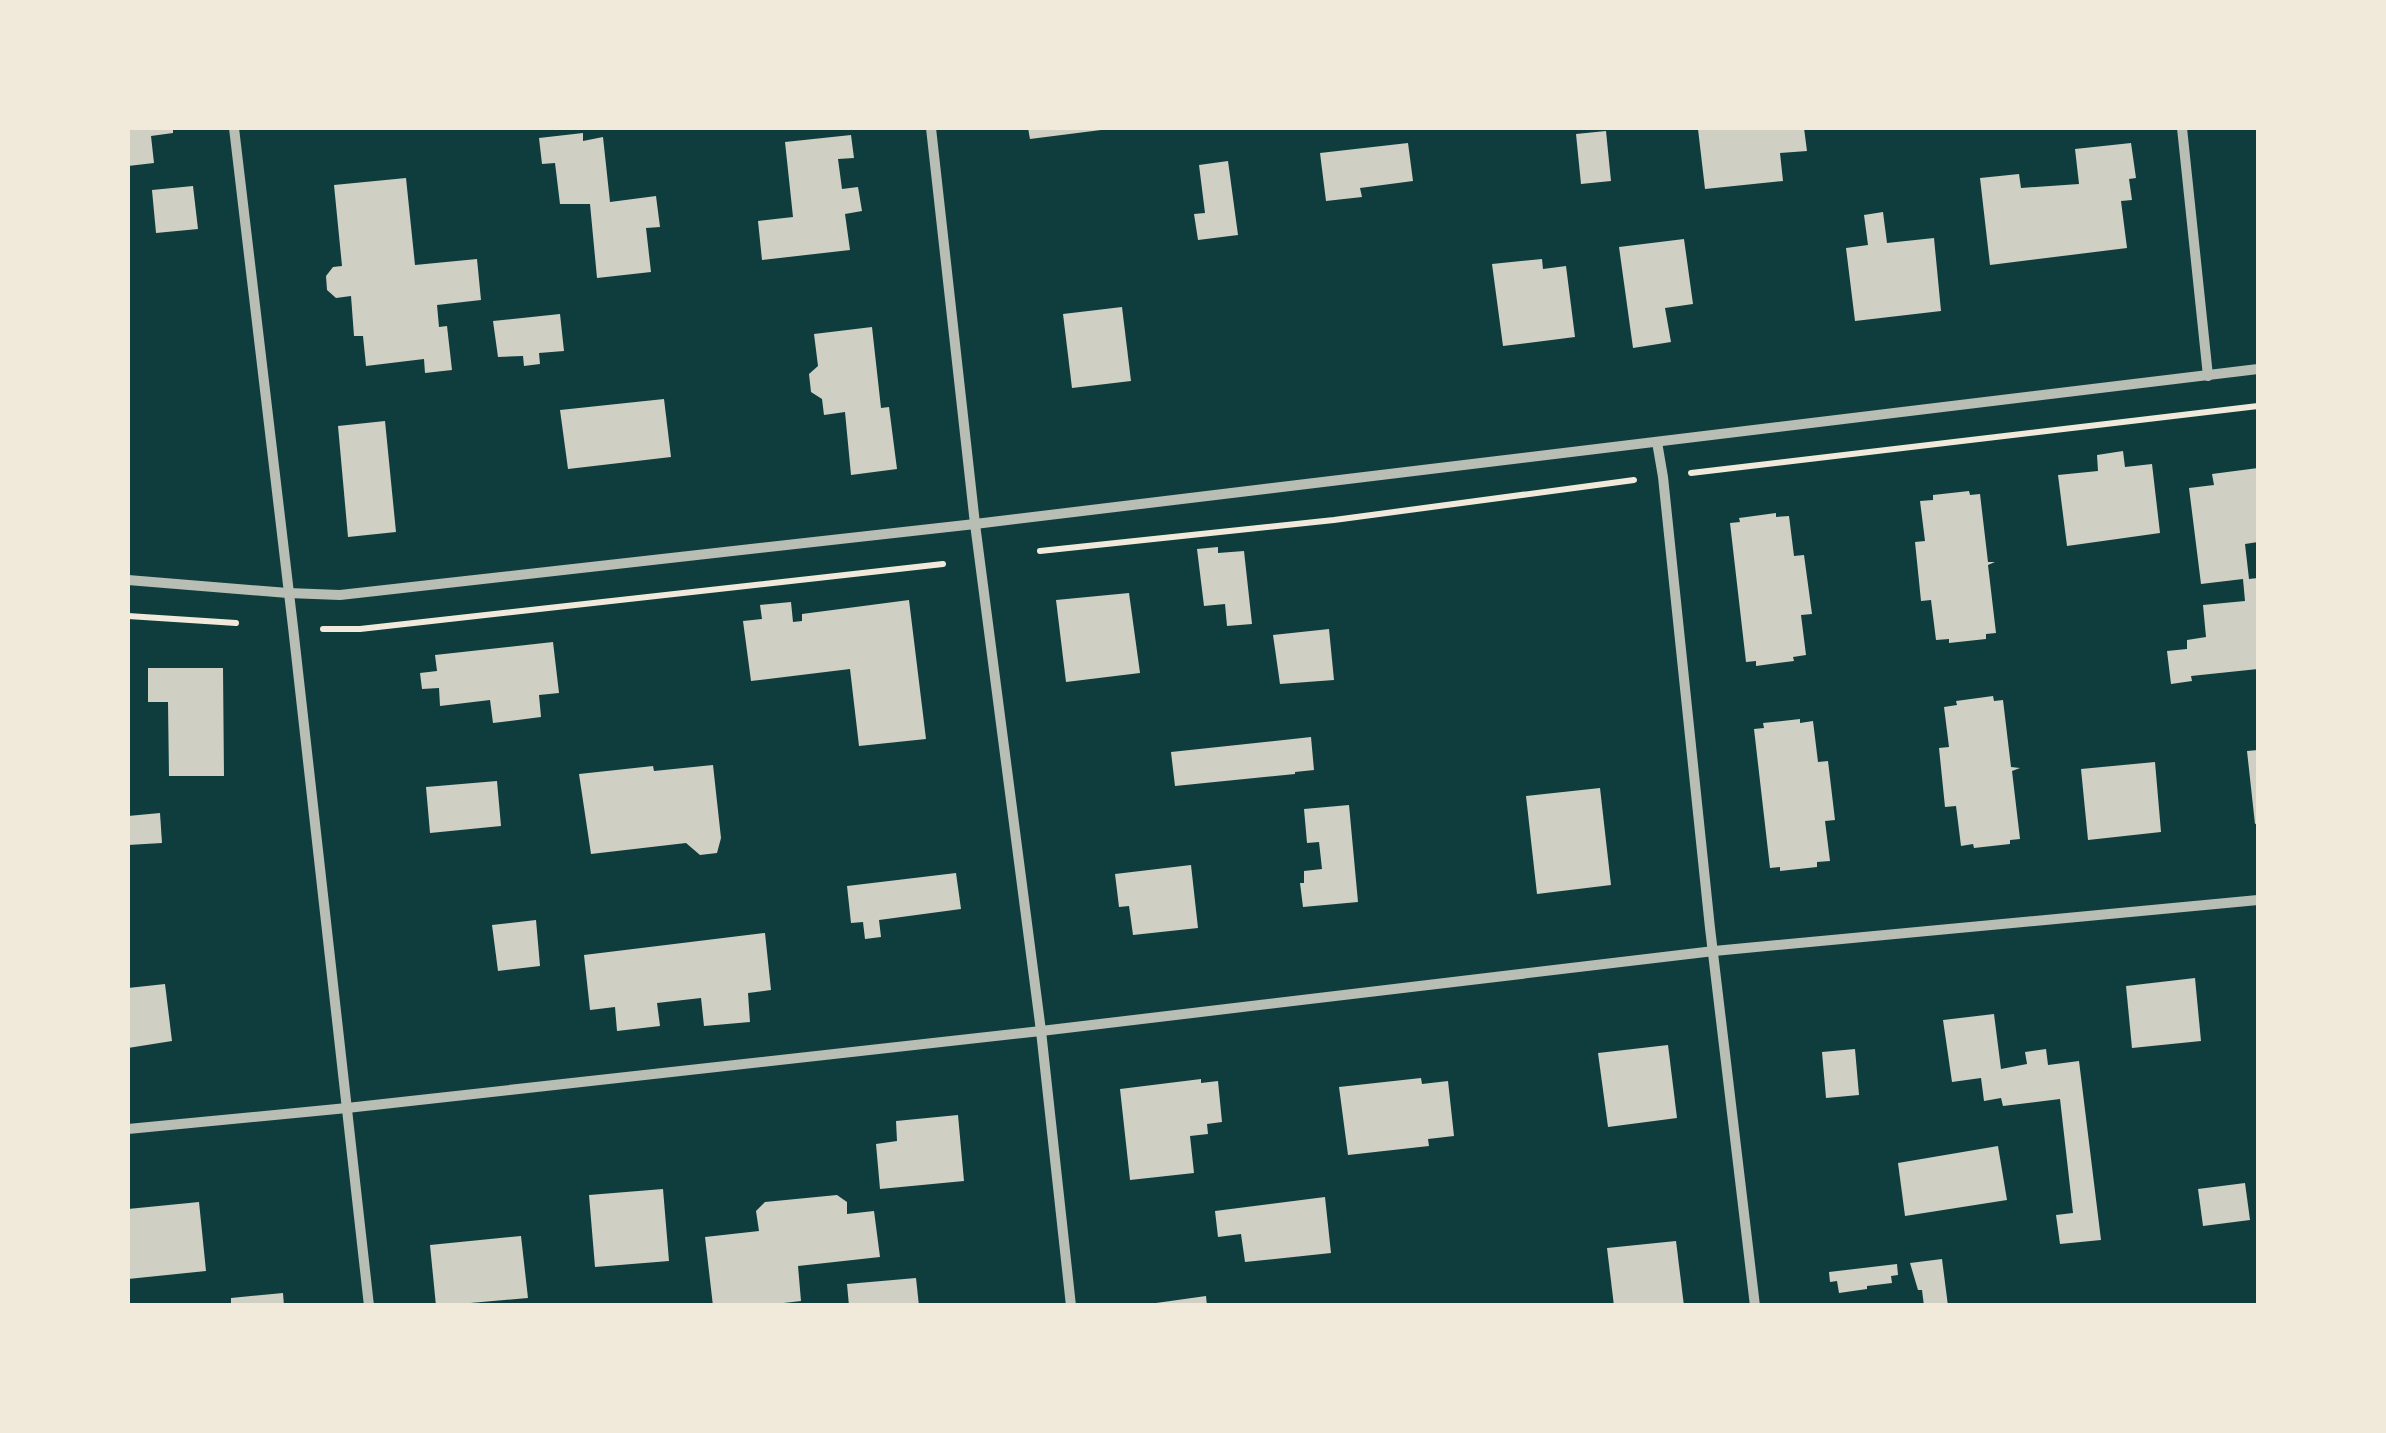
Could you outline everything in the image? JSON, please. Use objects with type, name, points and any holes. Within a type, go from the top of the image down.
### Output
[{"type":"street","points":[[234,128],[369,1306]]},
{"type":"street","points":[[931,128],[975,524],[1041,1030],[1071,1306]]},
{"type":"street","points":[[2182,128],[2208,376]]},
{"type":"street","points":[[128,580],[340,595],[975,524],[2258,369]]},
{"type":"street","points":[[1658,442],[1755,1306]]},
{"type":"street","points":[[128,1129],[347,1108],[1714,951],[2258,900]]},
{"type":"building","points":[[128,128],[173,128],[173,133],[151,136],[154,163],[128,166]]},
{"type":"building","points":[[1028,128],[1101,128],[1101,130],[1030,139]]},
{"type":"building","points":[[1804,128],[1807,151],[1780,153],[1783,181],[1705,189],[1698,129]]},
{"type":"building","points":[[1606,131],[1611,181],[1581,184],[1576,134]]},
{"type":"building","points":[[583,133],[583,141],[603,137],[610,202],[656,196],[660,227],[646,228],[651,272],[597,278],[590,204],[560,204],[555,163],[542,164],[539,138]]},
{"type":"building","points":[[851,135],[854,158],[838,159],[842,189],[858,187],[862,211],[845,214],[850,250],[762,260],[758,221],[793,217],[785,142]]},
{"type":"building","points":[[1408,143],[1413,181],[1360,188],[1362,197],[1326,201],[1320,153]]},
{"type":"building","points":[[2131,143],[2136,178],[2129,179],[2132,200],[2121,201],[2127,248],[1990,265],[1980,178],[2019,174],[2021,188],[2079,184],[2075,149]]},
{"type":"building","points":[[1228,161],[1238,235],[1198,240],[1194,214],[1205,213],[1199,165]]},
{"type":"building","points":[[406,178],[415,265],[477,259],[481,300],[437,305],[439,327],[447,326],[452,370],[425,373],[424,359],[366,366],[363,336],[354,336],[351,296],[336,298],[327,290],[326,276],[333,267],[342,266],[334,185]]},
{"type":"building","points":[[193,186],[198,229],[156,233],[152,190]]},
{"type":"building","points":[[1883,212],[1887,243],[1934,238],[1941,311],[1855,321],[1846,248],[1868,245],[1864,215]]},
{"type":"building","points":[[1684,239],[1693,304],[1665,308],[1671,342],[1633,348],[1619,247]]},
{"type":"building","points":[[1542,259],[1543,269],[1566,266],[1575,337],[1503,346],[1492,264]]},
{"type":"building","points":[[1122,307],[1131,381],[1072,388],[1063,314]]},
{"type":"building","points":[[560,314],[564,351],[539,353],[540,364],[524,366],[523,356],[498,357],[493,321]]},
{"type":"building","points":[[872,327],[881,408],[889,407],[897,469],[851,475],[845,412],[824,415],[822,399],[811,392],[809,374],[818,366],[814,334]]},
{"type":"building","points":[[664,399],[671,457],[568,469],[560,410]]},
{"type":"building","points":[[385,421],[396,532],[348,537],[338,426]]},
{"type":"building","points":[[2123,451],[2125,467],[2152,464],[2160,533],[2067,546],[2058,475],[2098,471],[2097,455]]},
{"type":"building","points":[[2258,468],[2258,542],[2245,544],[2249,579],[2258,578],[2258,669],[2191,676],[2192,681],[2171,684],[2167,651],[2187,649],[2187,640],[2206,637],[2203,605],[2245,601],[2243,579],[2201,584],[2189,488],[2214,485],[2212,474]]},
{"type":"building","points":[[1969,491],[1970,495],[1980,494],[1988,562],[1995,562],[1988,565],[1996,633],[1986,634],[1986,639],[1949,643],[1949,639],[1936,640],[1931,600],[1921,601],[1915,542],[1925,541],[1920,501],[1933,500],[1933,495]]},
{"type":"building","points":[[1776,513],[1776,517],[1789,516],[1794,556],[1804,555],[1812,614],[1801,615],[1806,655],[1793,657],[1794,661],[1756,666],[1756,661],[1746,662],[1730,523]]},
{"type":"building","points":[[1218,547],[1218,553],[1244,551],[1252,624],[1227,626],[1225,604],[1204,606],[1197,549]]},
{"type":"building","points":[[1129,593],[1140,673],[1066,682],[1056,600]]},
{"type":"building","points":[[909,600],[926,739],[859,746],[850,669],[751,681],[743,621],[762,619],[760,605],[791,602],[793,622],[802,621],[802,614]]},
{"type":"building","points":[[1329,629],[1334,680],[1280,684],[1273,635]]},
{"type":"building","points":[[553,642],[559,693],[539,695],[541,717],[493,723],[490,700],[440,706],[439,688],[422,689],[420,673],[437,671],[435,655]]},
{"type":"building","points":[[148,668],[223,668],[224,776],[169,776],[168,702],[148,702]]},
{"type":"building","points":[[1993,696],[1994,701],[2003,700],[2011,767],[2020,768],[2012,771],[2020,839],[2010,840],[2010,844],[1961,846],[1956,806],[1945,807],[1939,748],[1949,747],[1944,707],[1957,705],[1956,701]]},
{"type":"building","points":[[1800,719],[1800,723],[1813,721],[1818,762],[1828,761],[1835,820],[1825,821],[1830,861],[1817,862],[1817,867],[1780,871],[1780,867],[1770,868],[1754,729],[1764,728],[1763,723]]},
{"type":"building","points":[[1311,737],[1314,770],[1175,786],[1171,752]]},
{"type":"building","points":[[2258,750],[2258,823],[2255,824],[2247,751]]},
{"type":"building","points":[[2155,762],[2161,832],[2088,840],[2081,769]]},
{"type":"building","points":[[713,765],[721,838],[717,853],[700,855],[686,843],[591,854],[579,774],[653,766],[654,771]]},
{"type":"building","points":[[497,781],[501,826],[430,833],[426,787]]},
{"type":"building","points":[[1600,788],[1611,885],[1537,894],[1526,796]]},
{"type":"building","points":[[1349,805],[1358,902],[1303,907],[1300,883],[1304,883],[1304,871],[1322,869],[1319,842],[1307,843],[1304,809]]},
{"type":"building","points":[[160,813],[162,843],[128,845],[128,816]]},
{"type":"building","points":[[1191,865],[1198,928],[1133,935],[1129,906],[1119,907],[1115,874]]},
{"type":"building","points":[[956,873],[961,909],[879,920],[881,937],[865,939],[863,922],[851,923],[847,886]]},
{"type":"building","points":[[536,920],[540,966],[498,971],[492,925]]},
{"type":"building","points":[[765,933],[771,990],[748,993],[750,1022],[704,1026],[701,998],[657,1003],[660,1026],[617,1031],[615,1007],[590,1010],[584,955]]},
{"type":"building","points":[[2195,978],[2201,1041],[2132,1048],[2126,986]]},
{"type":"building","points":[[165,984],[172,1041],[128,1048],[128,988]]},
{"type":"building","points":[[1994,1014],[2001,1069],[2027,1064],[2025,1052],[2046,1049],[2048,1065],[2079,1061],[2101,1240],[2060,1244],[2056,1215],[2073,1213],[2060,1099],[2003,1106],[2001,1098],[1984,1101],[1981,1078],[1952,1082],[1943,1020]]},
{"type":"building","points":[[1668,1045],[1677,1118],[1608,1127],[1598,1053]]},
{"type":"building","points":[[1855,1049],[1859,1095],[1826,1098],[1822,1052]]},
{"type":"building","points":[[1421,1078],[1422,1084],[1448,1081],[1454,1136],[1428,1139],[1429,1146],[1348,1155],[1339,1087]]},
{"type":"building","points":[[1201,1079],[1201,1083],[1218,1081],[1222,1122],[1207,1124],[1208,1134],[1190,1136],[1194,1173],[1130,1180],[1120,1089]]},
{"type":"building","points":[[958,1115],[964,1181],[880,1189],[876,1144],[897,1141],[896,1121]]},
{"type":"building","points":[[1998,1146],[2007,1200],[1905,1216],[1898,1163]]},
{"type":"building","points":[[2245,1183],[2250,1220],[2203,1226],[2198,1189]]},
{"type":"building","points":[[663,1189],[669,1261],[595,1267],[589,1195]]},
{"type":"building","points":[[837,1195],[847,1202],[847,1214],[874,1211],[880,1257],[798,1266],[801,1301],[713,1306],[705,1237],[759,1231],[756,1211],[765,1202]]},
{"type":"building","points":[[1325,1197],[1331,1253],[1245,1262],[1241,1234],[1218,1237],[1215,1211]]},
{"type":"building","points":[[199,1202],[206,1271],[128,1279],[128,1209]]},
{"type":"building","points":[[521,1236],[528,1298],[436,1306],[430,1245]]},
{"type":"building","points":[[1676,1241],[1684,1306],[1614,1306],[1607,1248]]},
{"type":"building","points":[[1942,1259],[1948,1306],[1924,1306],[1922,1290],[1918,1290],[1910,1263]]},
{"type":"building","points":[[1897,1264],[1898,1275],[1891,1276],[1892,1283],[1839,1293],[1837,1281],[1830,1282],[1829,1272]]},
{"type":"building","points":[[916,1278],[919,1306],[849,1306],[847,1284]]},
{"type":"building","points":[[283,1293],[284,1306],[231,1306],[231,1298]]},
{"type":"building","points":[[1206,1296],[1207,1306],[1156,1306],[1156,1303]]}]
